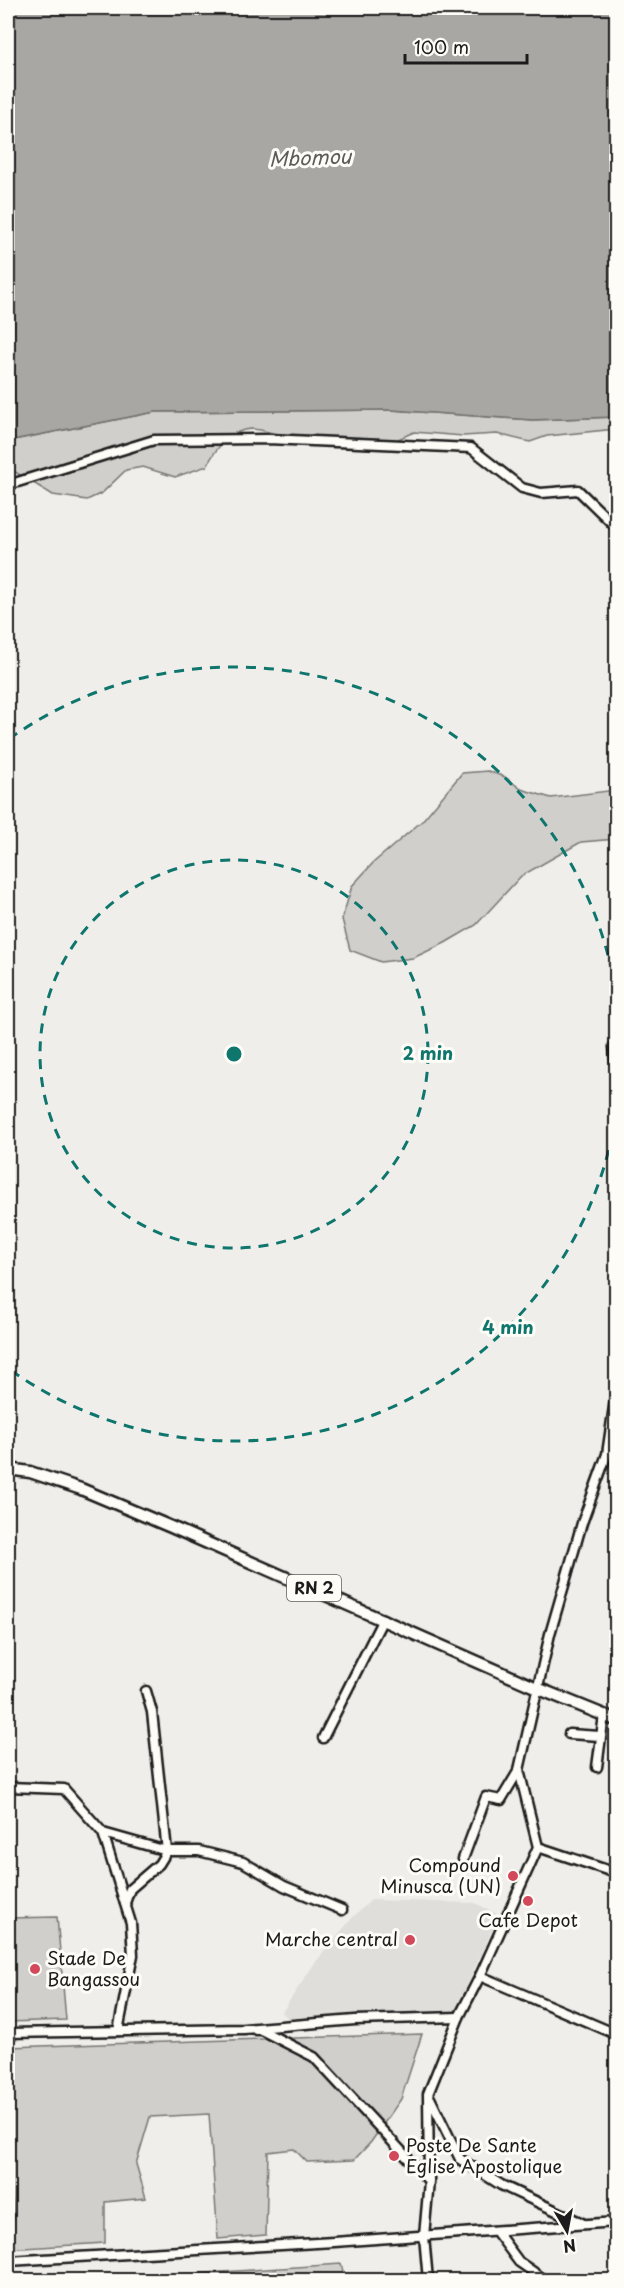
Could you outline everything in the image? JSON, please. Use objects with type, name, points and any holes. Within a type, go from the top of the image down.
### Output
[{"type":"main road","name":"RN 2","points":[[8,1469],[30,1473],[81,1489],[264,1566],[537,1688],[616,1720]]},
{"type":"street","points":[[8,485],[154,440],[268,439],[471,448],[522,488],[541,493],[578,490],[616,527]]},
{"type":"street","points":[[616,1044],[614,1046],[616,1067]]},
{"type":"street","points":[[463,1859],[486,1797],[501,1800],[519,1770],[537,1688],[582,1523],[607,1454],[616,1393]]},
{"type":"street","points":[[323,1738],[383,1619]]},
{"type":"street","points":[[125,1903],[130,1889],[159,1864],[167,1851],[152,1712],[146,1690]]},
{"type":"street","points":[[597,1767],[604,1715]]},
{"type":"street","points":[[569,1734],[600,1736]]},
{"type":"street","points":[[428,2280],[424,2236],[429,2181],[428,2094],[459,2017],[538,1847],[519,1770]]},
{"type":"street","points":[[8,1787],[64,1789],[103,1833],[131,1923],[133,1955],[118,2031]]},
{"type":"street","points":[[103,1833],[167,1851],[199,1851],[243,1862],[284,1886],[342,1910]]},
{"type":"street","points":[[538,1847],[616,1874]]},
{"type":"street","points":[[480,1976],[616,2034]]},
{"type":"street","points":[[8,2033],[244,2029],[355,2020],[459,2017]]},
{"type":"street","points":[[244,2029],[261,2030],[314,2057],[429,2181]]},
{"type":"street","points":[[428,2094],[459,2159],[501,2185],[585,2224]]},
{"type":"street","points":[[8,2261],[616,2222]]},
{"type":"street","points":[[496,2231],[519,2262],[545,2280]]},
{"type":"shaded area","points":[[391,410],[532,420],[616,417],[616,429],[547,436],[530,442],[497,434],[463,436],[414,432],[398,439],[390,449],[312,442],[263,430],[243,430],[224,442],[214,453],[207,466],[175,477],[143,467],[126,470],[102,493],[87,500],[53,495],[8,469],[8,441],[155,412]]},
{"type":"shaded area","points":[[488,771],[505,777],[521,789],[551,798],[616,790],[616,839],[581,842],[521,876],[476,925],[413,958],[381,962],[350,950],[342,919],[352,886],[373,863],[422,821],[462,773]]},
{"type":"shaded area","name":"Marche central","points":[[371,1900],[475,1903],[499,1915],[454,2014],[289,2020],[282,2012],[314,1964],[353,1917]]},
{"type":"shaded area","name":"Stade De Bangassou","points":[[57,1917],[66,2020],[8,2022],[8,1918]]},
{"type":"shaded area","points":[[422,2034],[401,2099],[371,2142],[354,2160],[307,2162],[294,2149],[268,2152],[266,2235],[218,2239],[209,2114],[150,2117],[136,2164],[146,2198],[105,2202],[105,2243],[8,2249],[8,2221],[14,2219],[10,2169],[8,2169],[8,2047]]},
{"type":"shaded area","points":[[341,2264],[345,2280],[102,2280]]},
{"type":"water","name":"Mbomou","points":[[8,8],[616,8],[616,417],[532,420],[391,410],[155,412],[8,441]]},
{"type":"place","name":"Compound Minusca (UN)","points":[[513,1876]]},
{"type":"place","name":"Cafe Depot","points":[[528,1901]]},
{"type":"place","name":"Marche central","points":[[410,1940]]},
{"type":"place","name":"Stade De Bangassou","points":[[35,1969]]},
{"type":"place","name":"Poste De Sante Eglise Apostolique","points":[[394,2156]]}]
